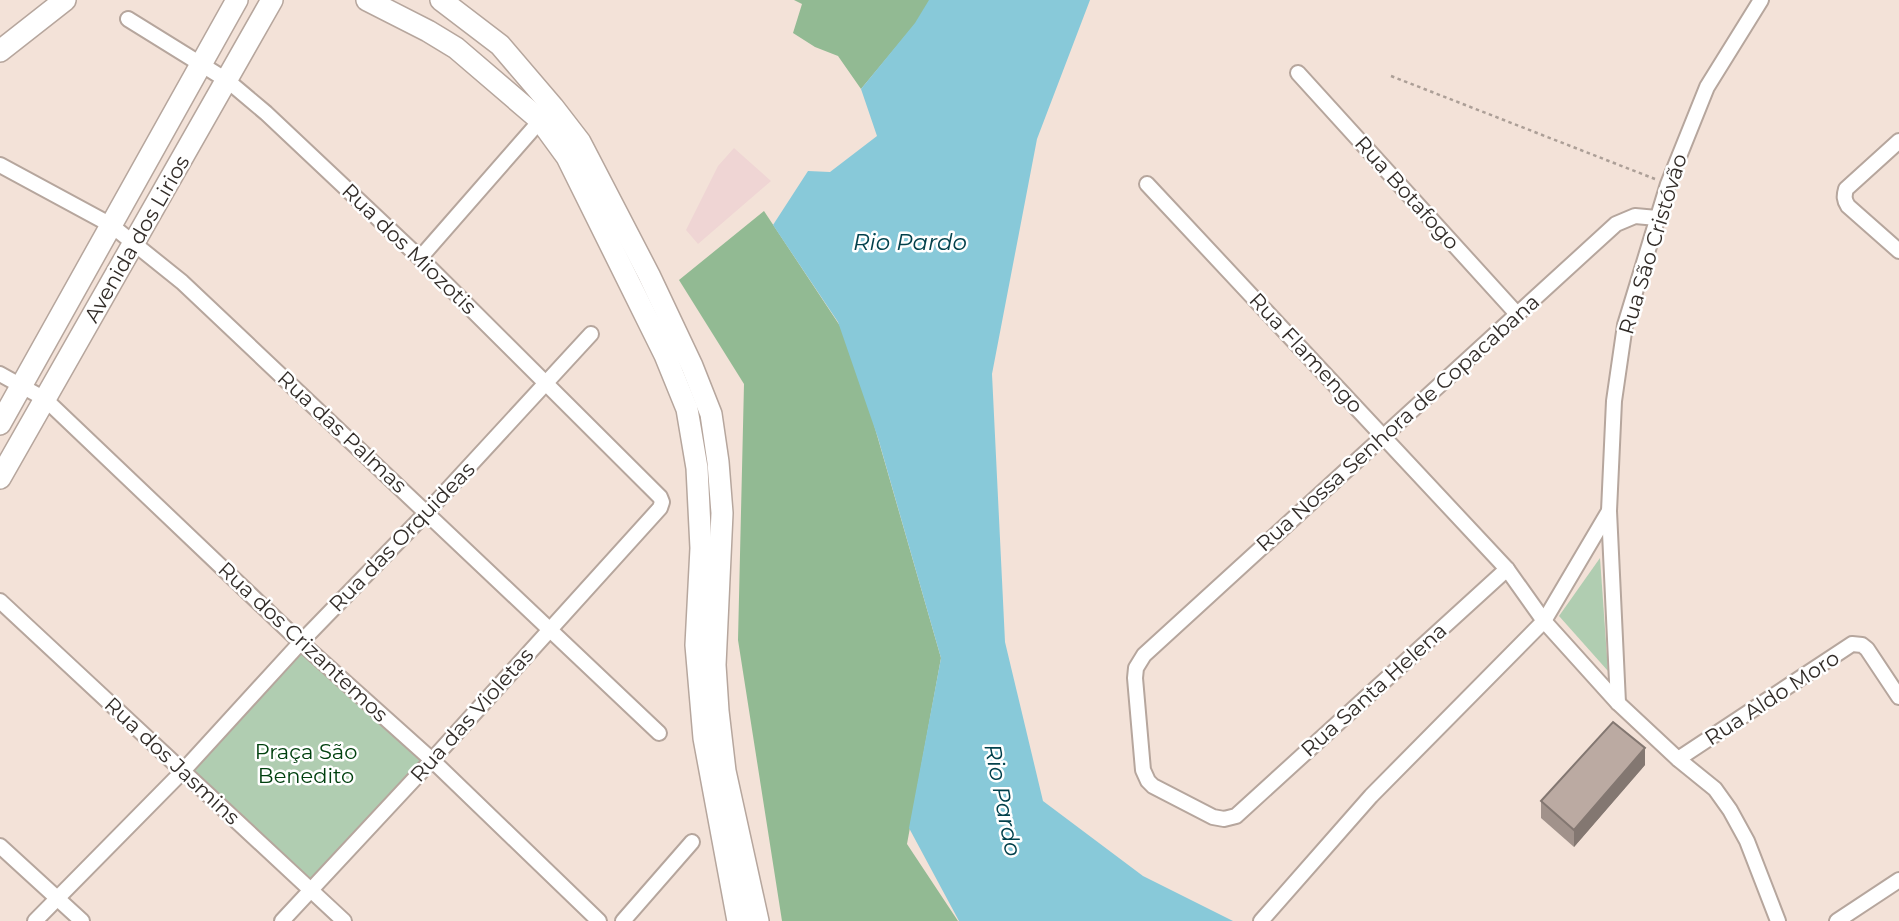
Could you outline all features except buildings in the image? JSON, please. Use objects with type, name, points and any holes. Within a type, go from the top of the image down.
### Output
[{"type":"main road","points":[[0,51],[65,0]]},
{"type":"main road","name":"Avenida dos Lirios","points":[[0,424],[237,0]]},
{"type":"main road","name":"Avenida dos Lirios","points":[[0,478],[272,0]]},
{"type":"main road","points":[[367,0],[456,48],[580,142],[643,263],[692,366],[711,414],[722,513],[715,665],[725,772],[758,921]]},
{"type":"main road","points":[[441,0],[500,45],[546,114],[665,355],[687,410],[698,468],[701,548],[696,645],[704,738],[738,921]]},
{"type":"street","name":"Rua São Cristóvão","points":[[1618,703],[1609,512],[1614,401],[1625,325],[1668,184],[1707,87],[1757,6],[1768,0]]},
{"type":"street","name":"Rua dos Miozotis","points":[[128,19],[228,80],[266,113],[420,258],[660,497],[660,508]]},
{"type":"street","name":"Rua Botafogo","points":[[1298,73],[1517,314]]},
{"type":"street","points":[[420,258],[546,114]]},
{"type":"street","points":[[1899,141],[1846,190],[1844,195],[1848,206],[1899,251]]},
{"type":"street","name":"Rua das Palmas","points":[[0,165],[111,225],[182,282],[659,733]]},
{"type":"street","name":"Rua Flamengo","points":[[1147,184],[1507,569],[1544,621],[1618,703],[1678,760],[1715,789],[1747,841],[1778,921]]},
{"type":"street","name":"Rua Nossa Senhora de Copacabana","points":[[1242,811],[1228,819],[1216,818],[1157,788],[1146,777],[1143,770],[1135,678],[1138,663],[1615,224],[1635,216],[1657,218]]},
{"type":"street","name":"Rua das Orquideas","points":[[35,921],[183,771],[301,642],[428,512],[591,334]]},
{"type":"street","name":"Rua dos Crizantemos","points":[[0,374],[44,399],[301,642],[432,760],[598,921]]},
{"type":"street","name":"Rua das Violetas","points":[[282,921],[660,508]]},
{"type":"street","points":[[1261,921],[1371,796],[1544,621],[1609,512]]},
{"type":"street","name":"Rua Santa Helena","points":[[1242,811],[1507,569]]},
{"type":"street","name":"Rua dos Jasmins","points":[[0,601],[344,921]]},
{"type":"street","name":"Rua Aldo Moro","points":[[1678,760],[1852,645],[1862,645],[1867,649],[1899,697]]},
{"type":"street","points":[[623,921],[692,842]]},
{"type":"street","points":[[0,846],[82,921]]},
{"type":"street","points":[[1837,921],[1899,880]]},
{"type":"path","points":[[1391,76],[1668,184]]},
{"type":"shaded area","points":[[734,148],[771,181],[698,244],[686,230],[718,166]]},
{"type":"green space","points":[[794,0],[932,0],[861,89],[838,56],[815,47],[793,33],[802,4]]},
{"type":"green space","points":[[764,211],[850,341],[941,658],[907,844],[958,921],[782,921],[738,640],[744,384],[679,280]]},
{"type":"green space","points":[[1600,558],[1608,671],[1559,616]]},
{"type":"green space","name":"Praça São Benedito","points":[[297,639],[432,760],[311,890],[186,767]]},
{"type":"water","name":"Rio Pardo","points":[[929,0],[1090,0],[1037,139],[992,374],[1005,642],[1043,801],[1143,876],[1233,921],[959,921],[909,828],[941,658],[878,438],[838,322],[773,225],[808,171],[830,172],[877,136],[861,89],[915,23]]}]
